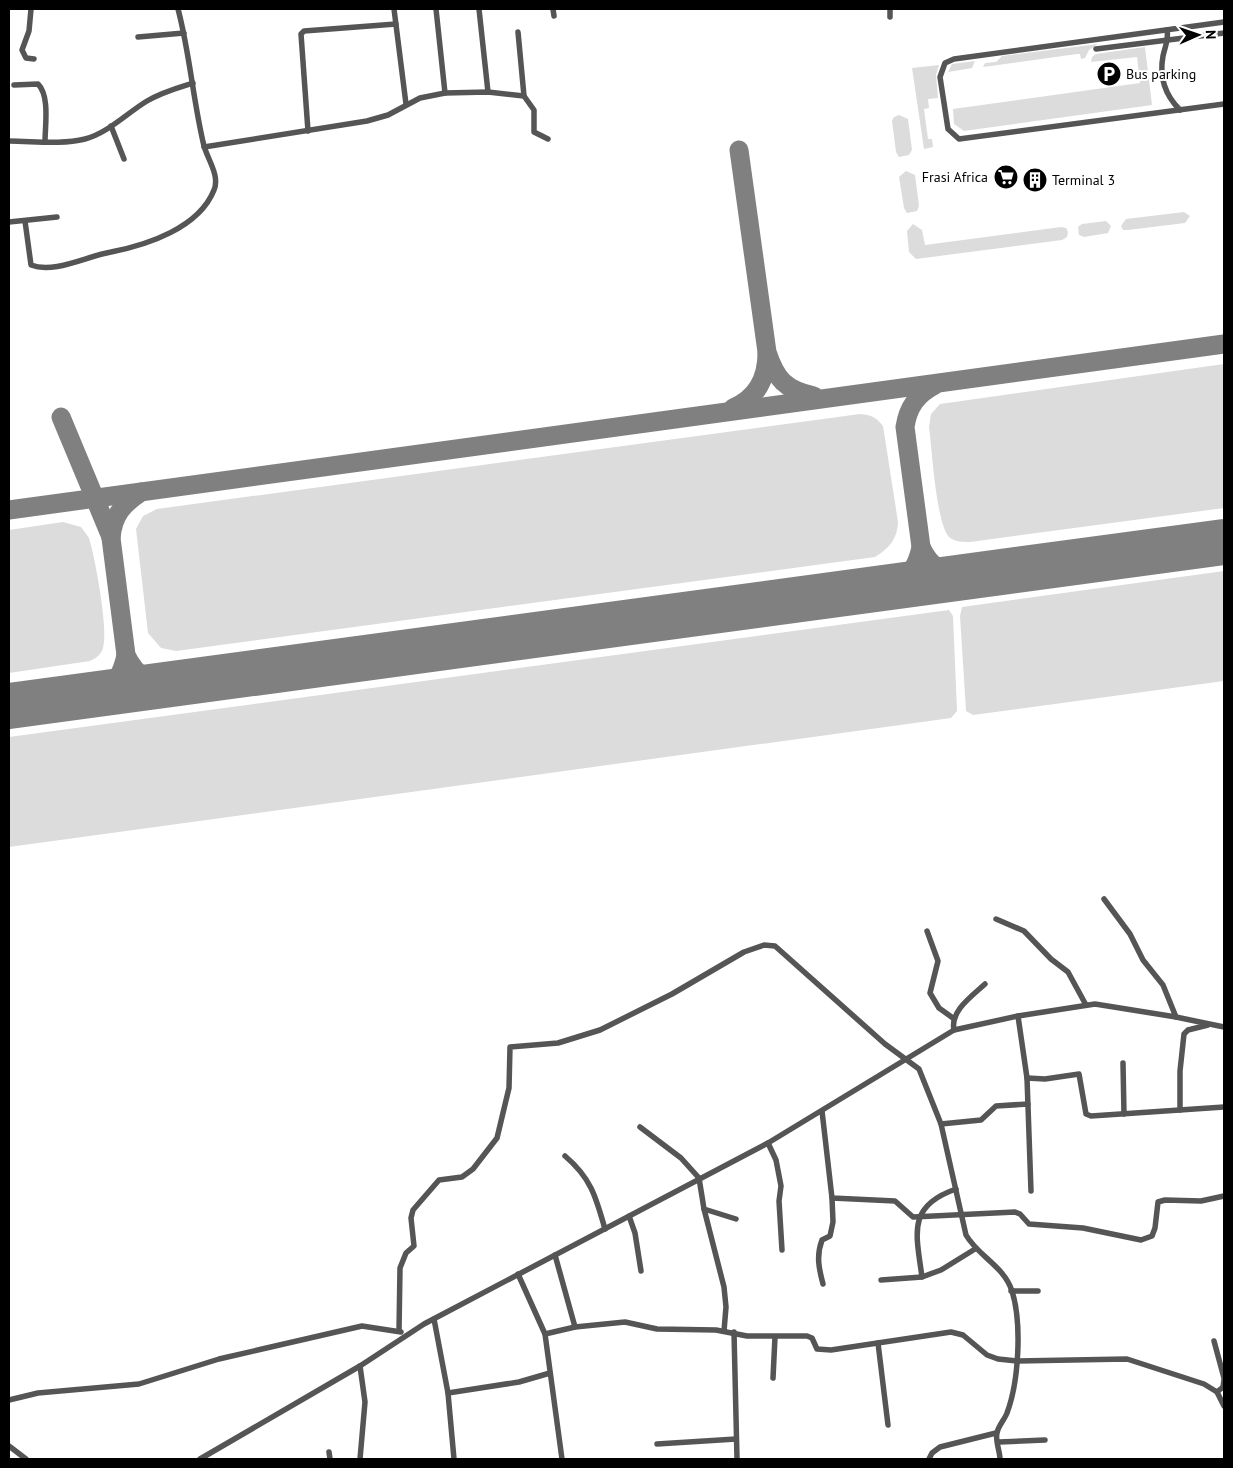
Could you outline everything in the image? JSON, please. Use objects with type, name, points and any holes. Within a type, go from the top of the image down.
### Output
[{"type":"street","points":[[31,9],[29,30],[22,50],[26,58],[34,59]]},
{"type":"street","points":[[25,222],[30,264],[38,268],[52,267],[94,254],[139,247],[160,239],[178,229],[195,215],[209,199],[215,188],[214,174],[204,147],[194,83],[178,9]]},
{"type":"street","points":[[394,9],[406,104]]},
{"type":"street","points":[[436,9],[446,93]]},
{"type":"street","points":[[479,9],[488,92]]},
{"type":"street","points":[[553,9],[554,16]]},
{"type":"street","points":[[890,9],[890,17]]},
{"type":"street","points":[[1224,22],[949,61],[942,67],[940,77],[946,124],[954,137],[964,139],[1224,104]]},
{"type":"street","points":[[308,131],[301,34],[396,24]]},
{"type":"street","points":[[1168,30],[1169,40],[1163,57],[1163,79],[1166,93],[1180,110]]},
{"type":"street","points":[[518,32],[524,96],[534,110],[534,132],[548,139]]},
{"type":"street","points":[[1096,50],[1224,32]]},
{"type":"street","points":[[138,37],[184,33]]},
{"type":"street","points":[[9,141],[45,142],[85,139],[111,126],[148,100],[171,89],[194,83]]},
{"type":"street","points":[[14,85],[38,84],[42,87],[45,112],[45,142]]},
{"type":"street","points":[[204,147],[367,121],[388,116],[406,104],[420,98],[446,93],[488,92],[524,96]]},
{"type":"street","points":[[111,126],[124,159]]},
{"type":"street","points":[[9,222],[57,218]]},
{"type":"street","points":[[1104,899],[1130,934],[1142,960],[1163,985],[1176,1017]]},
{"type":"street","points":[[996,919],[1024,931],[1043,951],[1068,972],[1086,1004]]},
{"type":"street","points":[[927,930],[938,961],[930,993],[939,1008],[953,1018]]},
{"type":"street","points":[[399,1331],[400,1268],[406,1253],[414,1246],[411,1218],[413,1210],[439,1180],[462,1177],[473,1169],[497,1138],[509,1088],[510,1046],[558,1043],[600,1030],[672,994],[744,952],[764,945],[775,946],[919,1069],[941,1124],[966,1235],[975,1249],[999,1270],[1012,1290],[1017,1361],[1014,1389],[1007,1414],[996,1433],[940,1447],[932,1453],[929,1459]]},
{"type":"street","points":[[954,1030],[953,1018],[985,984]]},
{"type":"street","points":[[200,1459],[360,1366],[408,1333],[768,1143],[954,1030],[1086,1004],[1176,1017],[1224,1027]]},
{"type":"street","points":[[1018,1016],[1027,1078],[1031,1191]]},
{"type":"street","points":[[1180,1110],[1180,1071],[1184,1034],[1188,1030],[1211,1024]]},
{"type":"street","points":[[1123,1063],[1124,1114]]},
{"type":"street","points":[[1027,1078],[1045,1079],[1079,1074],[1086,1114],[1090,1116],[1224,1107]]},
{"type":"street","points":[[941,1124],[981,1120],[996,1106],[1028,1104]]},
{"type":"street","points":[[822,1110],[833,1222],[830,1236],[822,1240],[818,1253],[818,1266],[823,1284]]},
{"type":"street","points":[[640,1127],[681,1158],[699,1178],[704,1209],[724,1287],[726,1307],[724,1331]]},
{"type":"street","points":[[768,1143],[776,1160],[781,1186],[779,1201],[782,1250]]},
{"type":"street","points":[[565,1156],[581,1170],[589,1182],[605,1229]]},
{"type":"street","points":[[922,1277],[918,1218],[926,1204],[938,1194],[956,1188]]},
{"type":"street","points":[[832,1198],[895,1201],[910,1215],[918,1218],[1014,1212],[1020,1214],[1029,1224],[1083,1228],[1141,1240],[1152,1236],[1155,1228],[1158,1202],[1165,1200],[1201,1201],[1224,1196]]},
{"type":"street","points":[[704,1209],[736,1218]]},
{"type":"street","points":[[629,1216],[641,1271]]},
{"type":"street","points":[[881,1280],[922,1277],[940,1270],[975,1249]]},
{"type":"street","points":[[554,1255],[575,1327]]},
{"type":"street","points":[[518,1274],[545,1334],[562,1459]]},
{"type":"street","points":[[1012,1290],[1038,1291]]},
{"type":"street","points":[[434,1319],[448,1393],[454,1459]]},
{"type":"street","points":[[545,1334],[575,1327],[625,1322],[657,1330],[724,1331],[747,1336],[809,1336],[812,1338],[815,1347],[821,1350],[951,1332],[963,1335],[987,1355],[1017,1361],[1126,1359],[1204,1384],[1217,1392],[1224,1406]]},
{"type":"street","points":[[9,1400],[38,1393],[139,1384],[219,1359],[355,1327],[380,1327],[408,1333]]},
{"type":"street","points":[[734,1332],[736,1459]]},
{"type":"street","points":[[773,1378],[775,1337]]},
{"type":"street","points":[[1214,1341],[1224,1379],[1223,1387],[1217,1392]]},
{"type":"street","points":[[878,1343],[888,1425]]},
{"type":"street","points":[[360,1366],[365,1402],[360,1459]]},
{"type":"street","points":[[448,1393],[519,1382],[550,1373]]},
{"type":"street","points":[[996,1433],[999,1442],[1000,1459]]},
{"type":"street","points":[[657,1444],[736,1440]]},
{"type":"street","points":[[999,1442],[1046,1440]]},
{"type":"street","points":[[9,1446],[26,1459]]},
{"type":"street","points":[[329,1452],[330,1459]]},
{"type":"shaded area","points":[[1098,44],[1089,50],[1085,58],[1081,59],[1080,54],[1077,54],[983,67],[985,63],[996,62],[1002,56]]},
{"type":"shaded area","points":[[1145,47],[1152,105],[964,131],[954,124],[953,109],[1140,83],[1137,57],[1091,62],[1092,57],[1096,54]]},
{"type":"shaded area","points":[[975,61],[972,68],[948,72],[952,64]]},
{"type":"shaded area","points":[[939,65],[936,75],[938,98],[928,99],[929,108],[924,109],[928,139],[932,139],[933,147],[924,149],[912,68]]},
{"type":"shaded area","points":[[899,115],[908,119],[912,150],[909,155],[899,157],[896,152],[892,121],[894,117]]},
{"type":"shaded area","points":[[906,171],[915,175],[919,206],[917,211],[907,213],[904,208],[899,177]]},
{"type":"shaded area","points":[[1184,212],[1190,216],[1185,223],[1128,230],[1123,230],[1121,226],[1126,219]]},
{"type":"shaded area","points":[[1106,221],[1111,226],[1108,233],[1084,237],[1079,235],[1078,227],[1082,224]]},
{"type":"shaded area","points":[[913,224],[922,230],[925,245],[1061,227],[1066,228],[1068,232],[1067,237],[1062,240],[916,259],[909,252],[907,231]]},
{"type":"shaded area","points":[[1224,364],[1224,508],[970,542],[956,541],[949,537],[941,517],[938,502],[929,427],[931,414],[940,404]]},
{"type":"shaded area","points":[[860,414],[873,417],[883,426],[898,522],[894,539],[875,557],[176,651],[161,648],[148,633],[136,529],[143,516],[157,509]]},
{"type":"shaded area","points":[[63,522],[81,527],[89,538],[95,561],[103,611],[103,648],[98,656],[90,661],[9,673],[9,530]]},
{"type":"shaded area","points":[[1224,571],[1224,681],[973,715],[966,711],[960,616],[962,607]]},
{"type":"shaded area","points":[[949,610],[953,616],[957,711],[951,718],[9,847],[9,737]]},
{"type":"taxiway","points":[[739,150],[767,352],[774,369],[783,382],[789,387],[814,396]]},
{"type":"taxiway","points":[[9,510],[1224,344]]},
{"type":"taxiway","points":[[733,408],[748,399],[759,386],[765,371],[767,353]]},
{"type":"taxiway","points":[[890,587],[902,580],[911,571],[921,547],[905,427],[908,413],[914,402],[935,385]]},
{"type":"taxiway","points":[[61,417],[111,537]]},
{"type":"taxiway","points":[[141,492],[120,511],[114,523],[111,538],[126,655],[135,669],[146,678],[159,683],[176,684]]},
{"type":"taxiway","points":[[921,547],[929,560],[939,569],[967,577]]},
{"type":"taxiway","points":[[97,694],[109,687],[117,679],[126,655]]},
{"type":"runway","points":[[9,706],[1224,542]]},
{"type":"place","name":"Bus parking","points":[[1109,74]]},
{"type":"place","name":"Frasi Africa","points":[[1006,177]]},
{"type":"place","name":"Terminal 3","points":[[1035,180]]}]
